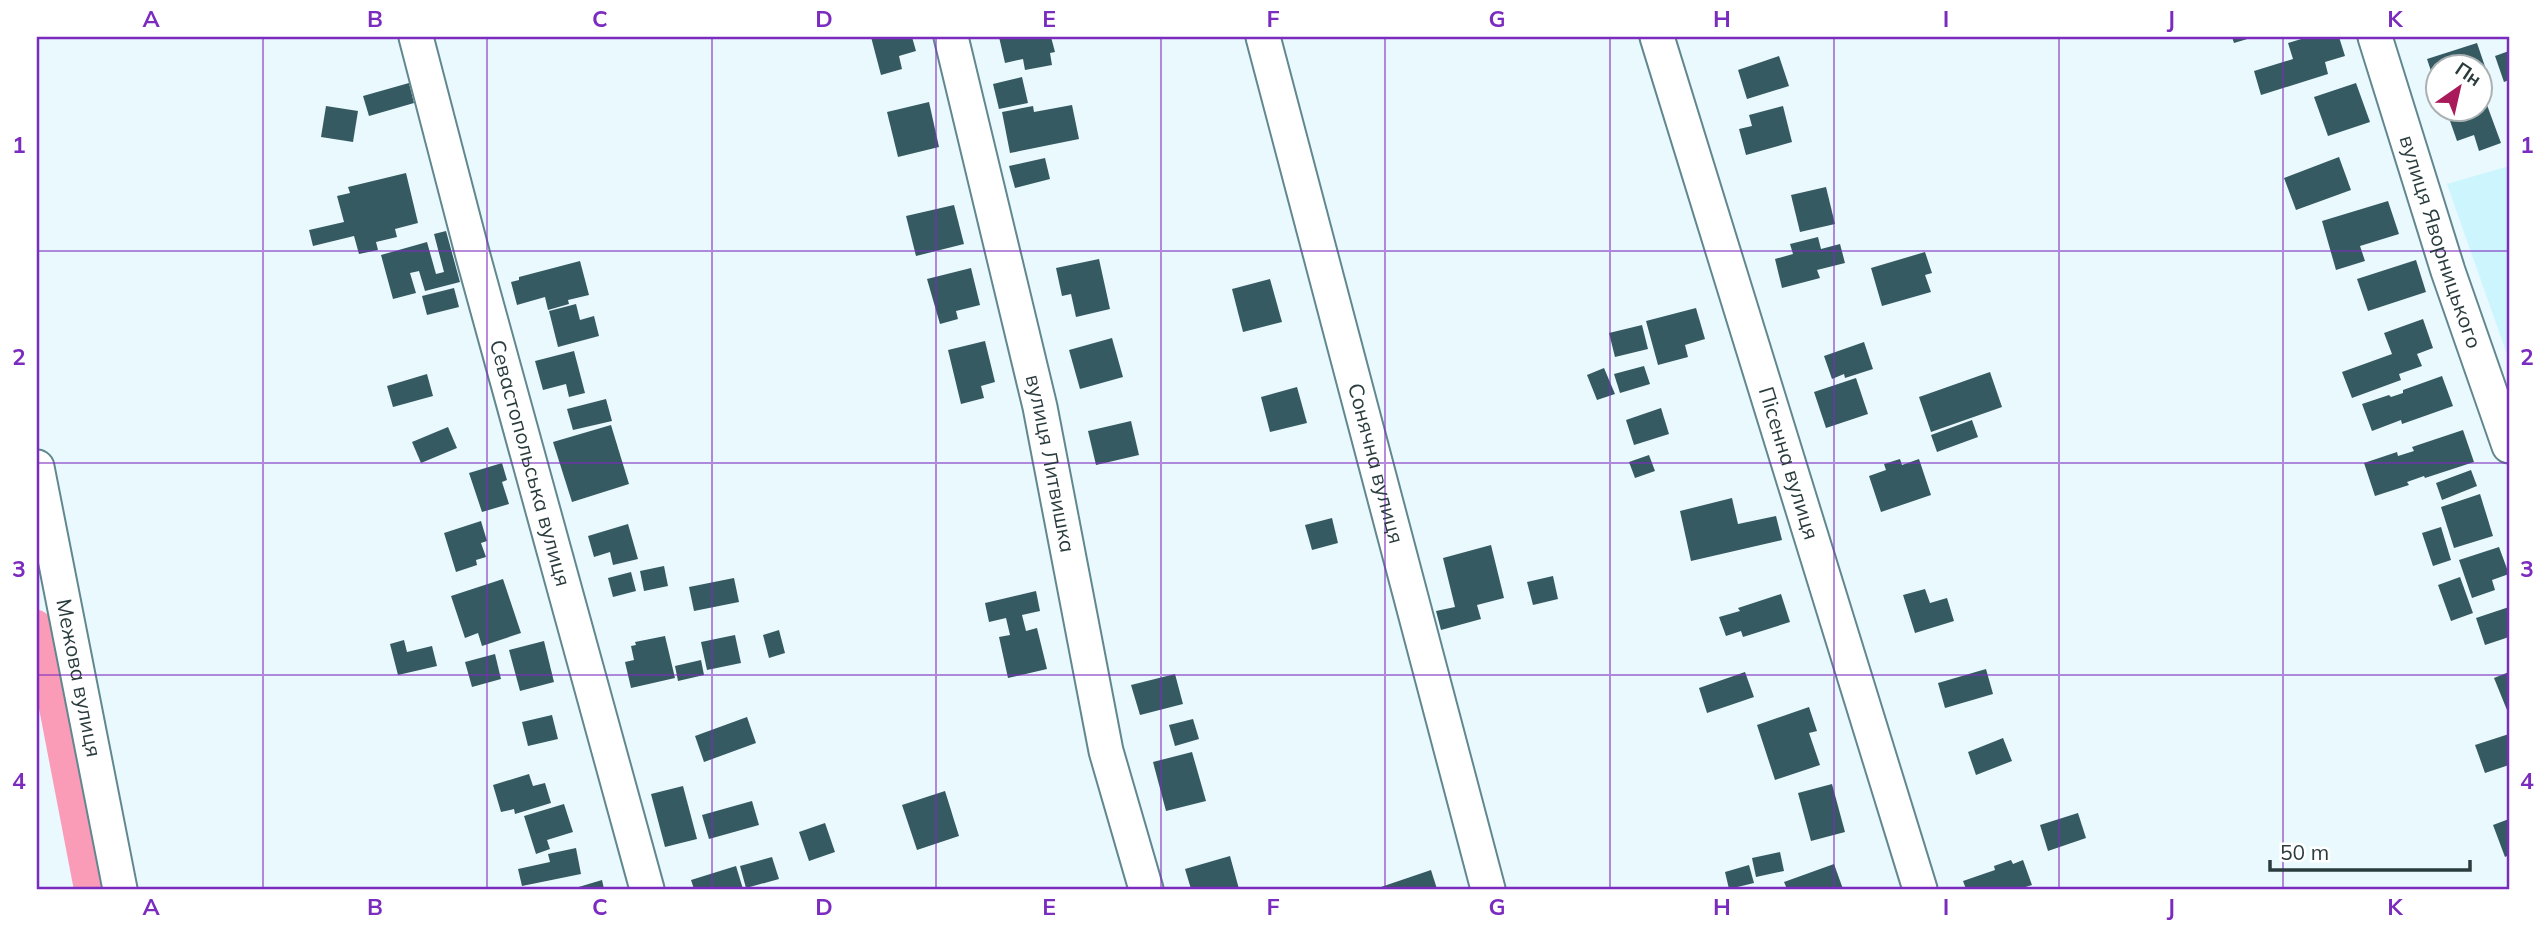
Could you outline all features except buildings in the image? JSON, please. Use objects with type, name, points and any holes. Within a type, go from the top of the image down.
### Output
[{"type":"street","name":"Севастопольська вулиця","points":[[416,37],[473,256],[647,889]]},
{"type":"street","name":"вулиця Литвишка","points":[[951,37],[1040,407],[1106,751],[1146,889]]},
{"type":"street","name":"Сонячна вулиця","points":[[1263,37],[1488,889]]},
{"type":"street","name":"Пісенна вулиця","points":[[1657,37],[1920,889]]},
{"type":"street","name":"вулиця Яворницького","points":[[2375,37],[2448,271],[2509,446]]},
{"type":"street","name":"Межова вулиця","points":[[37,467],[120,889]]},
{"type":"shaded area","points":[[2509,166],[2509,360],[2447,184]]},
{"type":"waterway","points":[[37,624],[88,889]]}]
